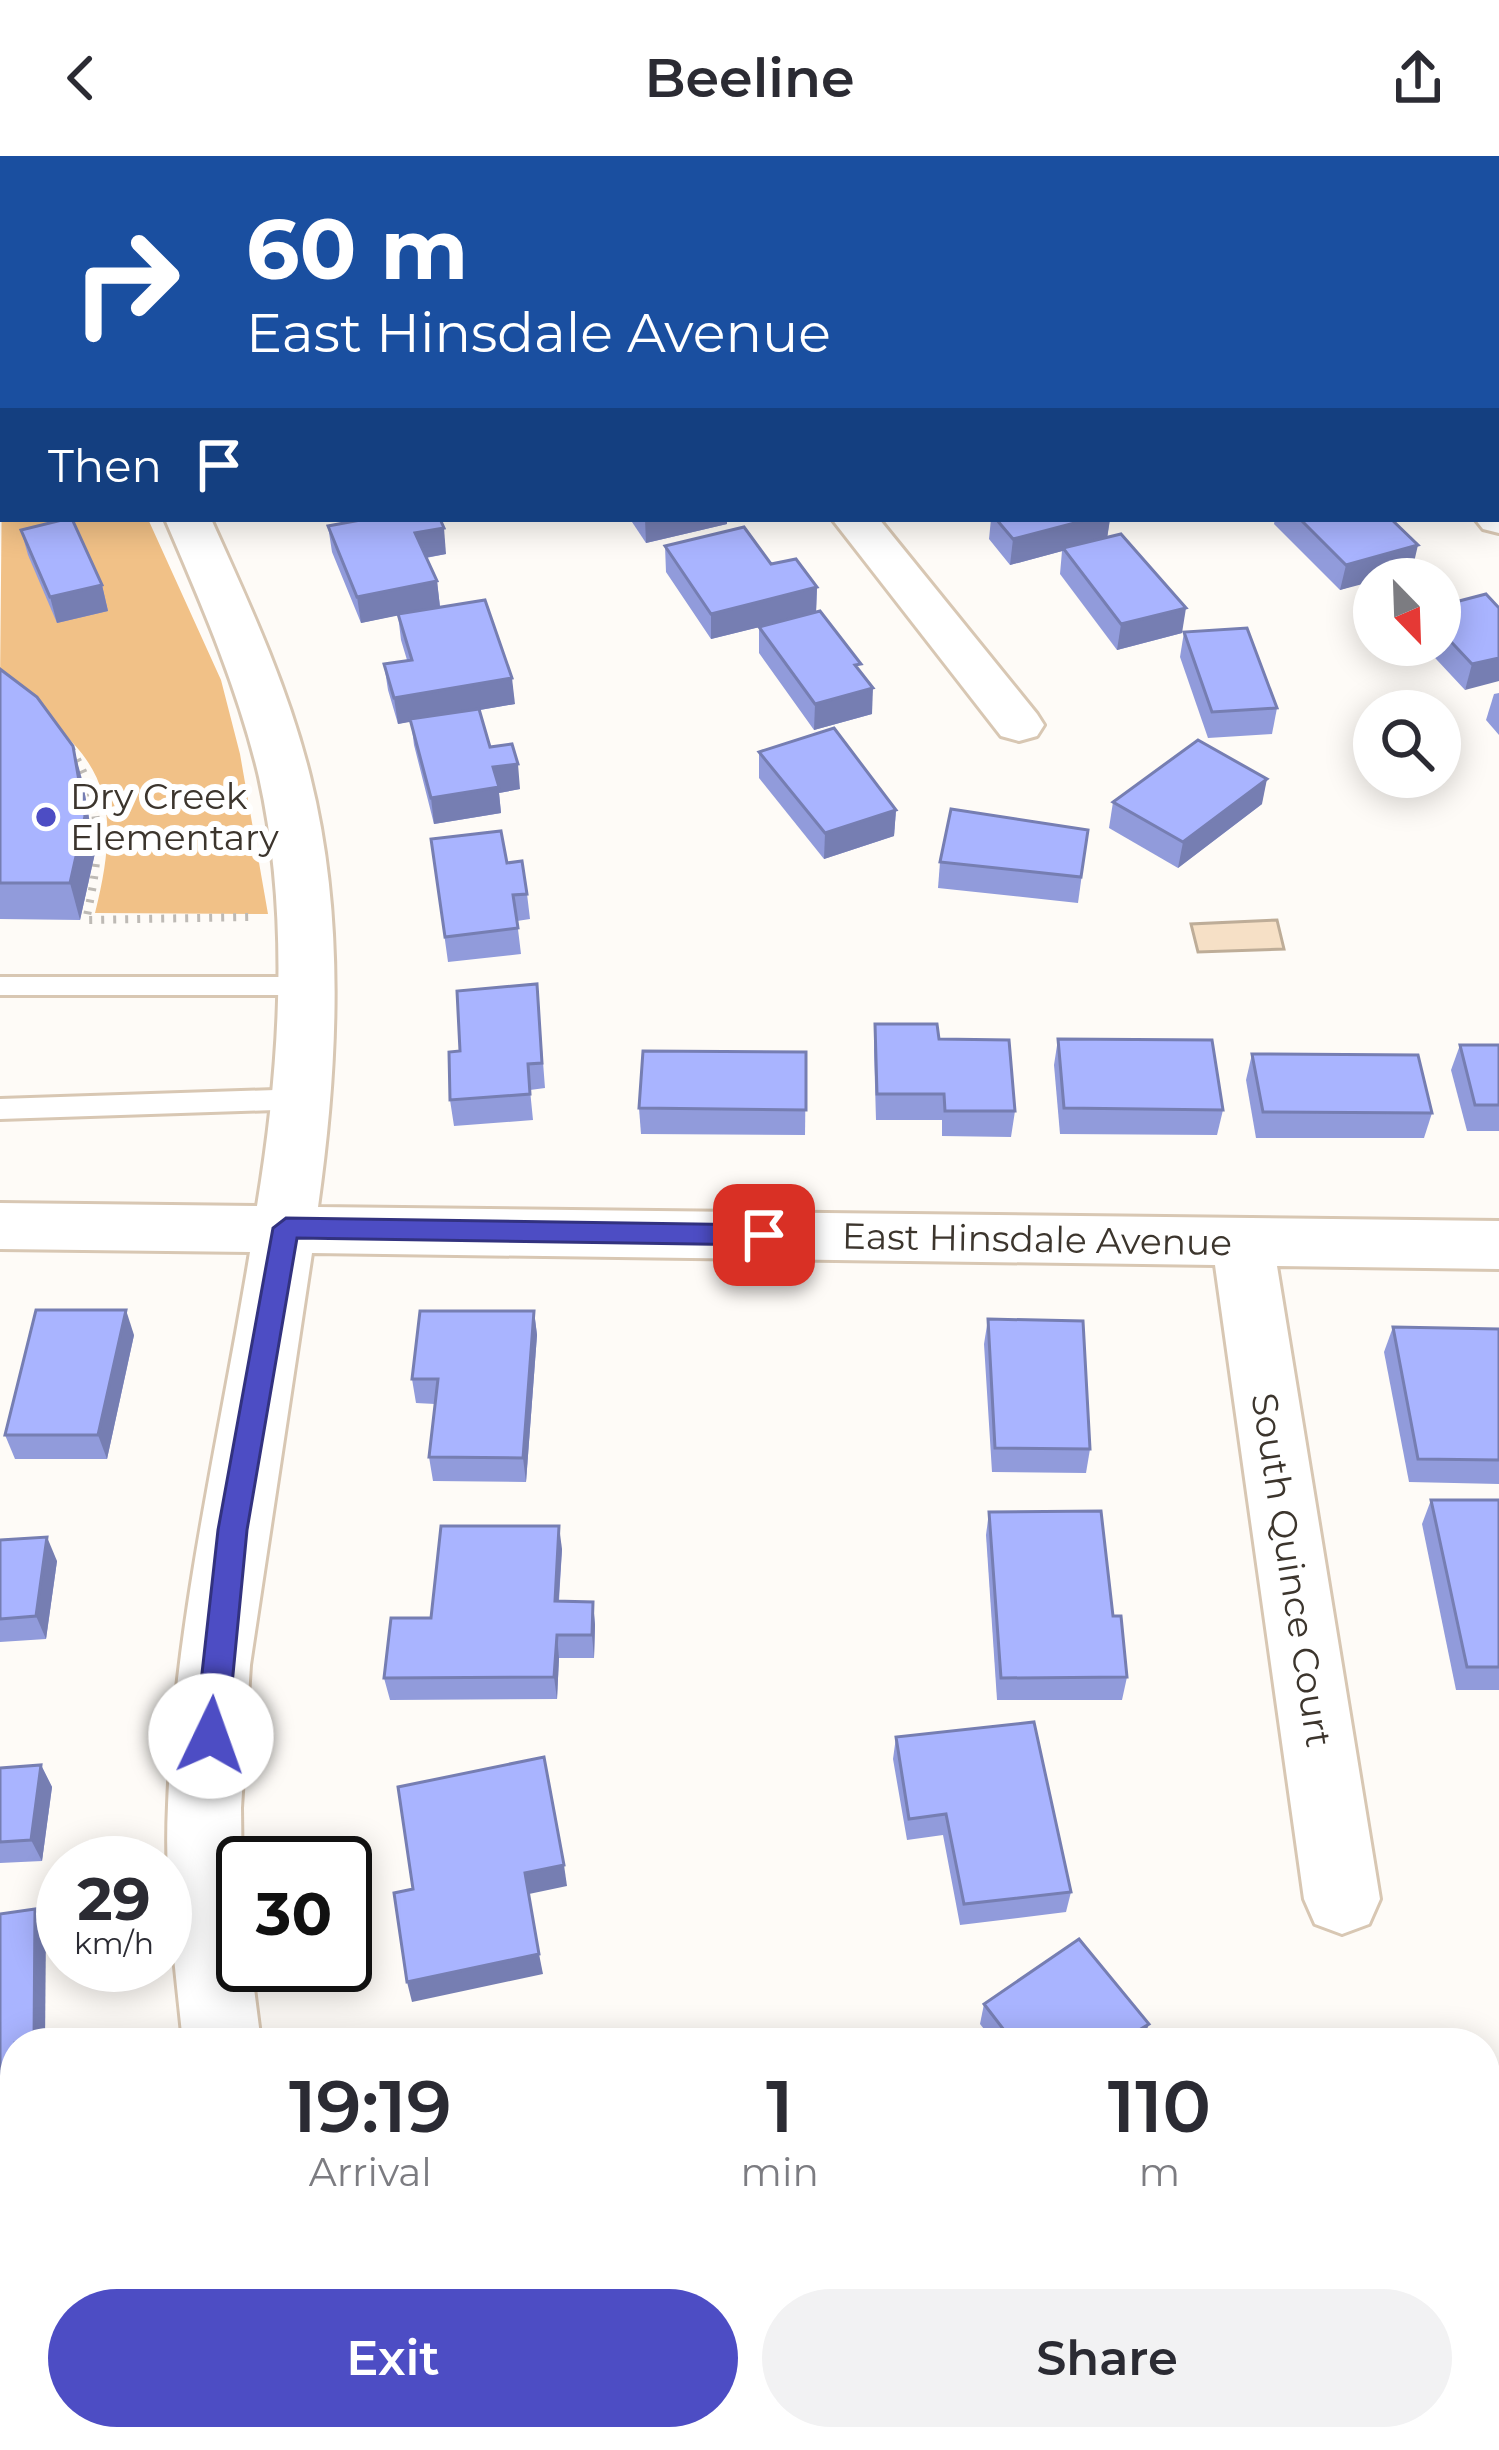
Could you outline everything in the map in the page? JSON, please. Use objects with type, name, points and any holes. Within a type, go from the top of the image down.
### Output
[{"type":"street","points":[[189,522],[272,727],[293,818],[291,986],[304,1099],[232,1530],[212,1696],[206,1895],[220,2028]]},
{"type":"street","points":[[857,522],[1019,725]]},
{"type":"street","name":"East Hinsdale Avenue","points":[[0,1226],[1499,1245]]},
{"type":"street","name":"South Quince Court","points":[[1242,1241],[1342,1899]]},
{"type":"lane","points":[[0,986],[291,986]]},
{"type":"lane","points":[[0,1109],[304,1099]]},
{"type":"path","points":[[62,739],[88,778],[103,826],[100,871],[86,920],[274,917],[291,986]]},
{"type":"shaded area","points":[[2,522],[149,522],[221,680],[240,754],[268,914],[95,913],[107,836],[97,779],[63,733],[0,687]]},
{"type":"shaded area","points":[[1277,920],[1284,949],[1198,952],[1191,924]]},
{"type":"building","points":[[73,522],[102,585],[50,597],[21,530]]},
{"type":"building","points":[[441,522],[444,528],[415,533],[437,581],[357,597],[328,526]]},
{"type":"building","points":[[999,522],[1078,522],[1013,539]]},
{"type":"building","points":[[1303,522],[1394,522],[1418,545],[1353,558],[1346,565]]},
{"type":"building","points":[[744,527],[771,564],[796,559],[817,587],[711,614],[665,546]]},
{"type":"building","points":[[1121,534],[1186,608],[1121,624],[1063,548]]},
{"type":"building","points":[[1486,594],[1499,608],[1499,658],[1472,664],[1461,652],[1461,601]]},
{"type":"building","points":[[485,600],[512,678],[394,698],[384,664],[412,660],[398,614]]},
{"type":"building","points":[[820,611],[861,664],[855,665],[873,688],[815,704],[759,627]]},
{"type":"building","points":[[1247,628],[1277,708],[1212,712],[1184,632]]},
{"type":"building","name":"Dry Creek Elementary","points":[[0,669],[37,697],[73,746],[85,816],[70,883],[0,883]]},
{"type":"building","points":[[479,709],[490,747],[512,744],[518,764],[493,767],[499,787],[431,798],[410,719]]},
{"type":"building","points":[[834,728],[896,810],[825,833],[759,752]]},
{"type":"building","points":[[1198,740],[1267,779],[1183,842],[1113,802]]},
{"type":"building","points":[[951,809],[1088,830],[1081,877],[940,862]]},
{"type":"building","points":[[501,831],[507,863],[522,861],[527,894],[513,895],[518,928],[445,937],[431,839]]},
{"type":"building","points":[[537,984],[542,1063],[528,1064],[530,1094],[450,1100],[449,1052],[460,1051],[457,991]]},
{"type":"building","points":[[875,1024],[937,1024],[939,1039],[1009,1040],[1015,1111],[945,1111],[944,1094],[877,1094]]},
{"type":"building","points":[[1058,1039],[1212,1040],[1223,1110],[1064,1108]]},
{"type":"building","points":[[1460,1045],[1499,1045],[1499,1105],[1475,1105]]},
{"type":"building","points":[[643,1051],[806,1052],[806,1110],[639,1108]]},
{"type":"building","points":[[1252,1054],[1418,1055],[1432,1113],[1263,1112]]},
{"type":"building","points":[[36,1310],[126,1310],[98,1435],[5,1435]]},
{"type":"building","points":[[420,1311],[534,1311],[523,1458],[429,1457],[438,1379],[412,1379]]},
{"type":"building","points":[[988,1319],[1083,1321],[1090,1449],[995,1448]]},
{"type":"building","points":[[1393,1327],[1499,1329],[1499,1460],[1418,1459]]},
{"type":"building","points":[[1431,1500],[1499,1500],[1499,1667],[1467,1667]]},
{"type":"building","points":[[1101,1511],[1113,1616],[1121,1616],[1127,1677],[1001,1678],[989,1512]]},
{"type":"building","points":[[441,1526],[559,1526],[555,1601],[593,1602],[592,1635],[557,1635],[554,1677],[384,1678],[391,1618],[431,1618]]},
{"type":"building","points":[[47,1537],[36,1616],[0,1619],[0,1540]]},
{"type":"building","points":[[1034,1722],[1071,1892],[964,1904],[946,1814],[909,1819],[896,1737]]},
{"type":"building","points":[[544,1757],[564,1865],[525,1873],[539,1954],[407,1982],[394,1893],[413,1889],[398,1787]]},
{"type":"building","points":[[41,1765],[31,1840],[0,1842],[0,1768]]},
{"type":"building","points":[[35,1909],[34,2028],[0,2028],[0,1914]]},
{"type":"building","points":[[1079,1939],[1149,2024],[1142,2028],[1002,2028],[984,2004]]},
{"type":"place","name":"Dry Creek Elementary","points":[[46,817]]},
{"type":"route","points":[[211,1736],[232,1530],[286,1228],[764,1235]]}]
